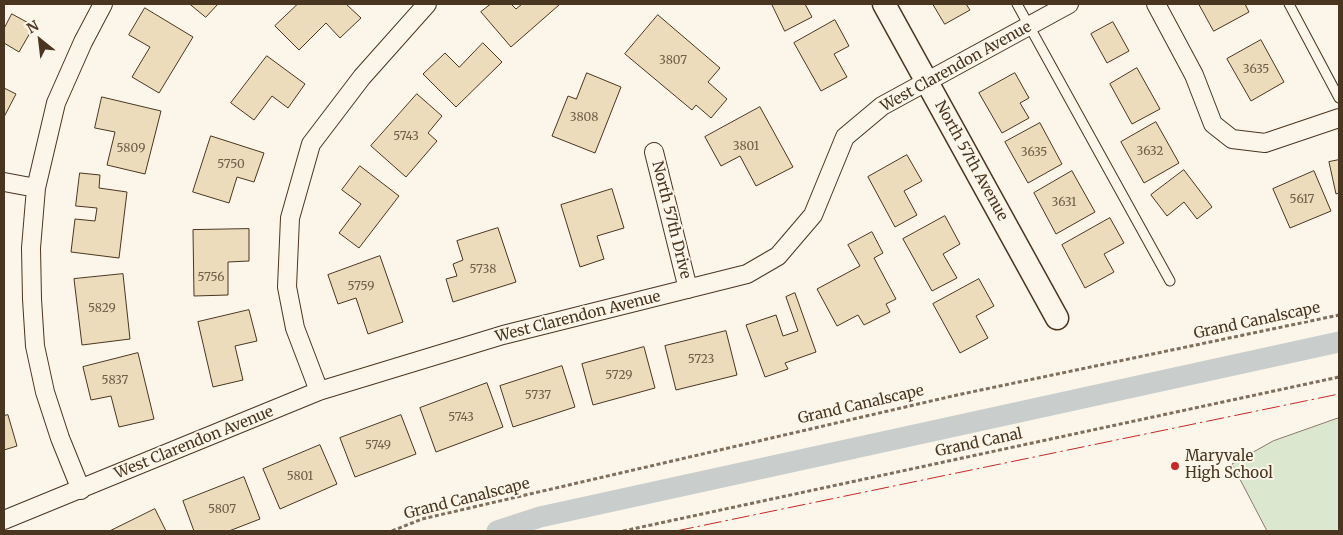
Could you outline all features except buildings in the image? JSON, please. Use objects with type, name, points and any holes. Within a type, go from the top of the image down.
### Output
[{"type":"street","points":[[81,490],[60,438],[45,392],[35,346],[31,248],[36,188],[56,103],[83,42],[103,4]]},
{"type":"street","points":[[319,391],[295,328],[287,286],[290,218],[311,144],[362,77],[427,4]]},
{"type":"street","name":"North 57th Avenue","points":[[884,4],[1057,318]]},
{"type":"street","name":"West Clarendon Avenue","points":[[4,520],[319,391],[503,335],[747,274],[778,256],[813,215],[845,137],[882,106],[1069,4]]},
{"type":"street","points":[[1156,4],[1194,75],[1213,124],[1232,139],[1265,143],[1339,118]]},
{"type":"street","name":"North 57th Drive","points":[[654,152],[688,289]]},
{"type":"street","points":[[4,182],[36,188]]},
{"type":"lane","points":[[1017,4],[1170,281]]},
{"type":"lane","points":[[1289,4],[1339,98]]},
{"type":"path","name":"Grand Canalscape","points":[[392,531],[432,517],[957,395],[1339,315]]},
{"type":"path","name":"Grand Canal","points":[[623,531],[1339,377]]},
{"type":"green space","points":[[1339,418],[1339,531],[1267,531],[1232,464],[1273,441]]},
{"type":"waterway","points":[[497,531],[540,517],[1339,342]]},
{"type":"power","points":[[676,531],[1339,394]]},
{"type":"place","name":"Maryvale High School","points":[[1175,466]]}]
